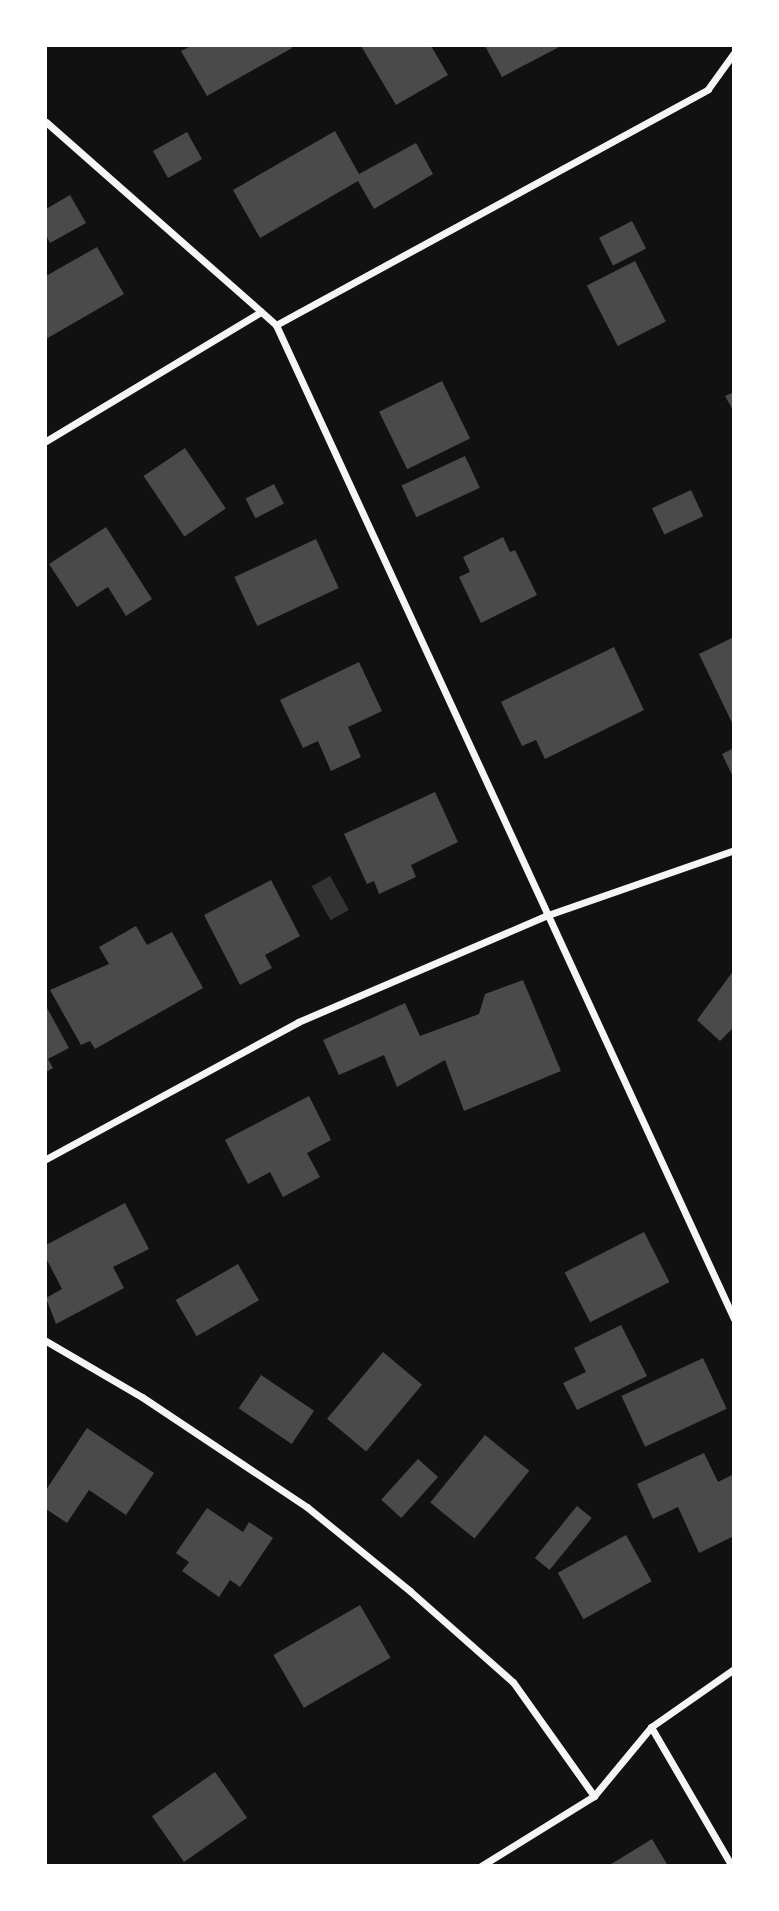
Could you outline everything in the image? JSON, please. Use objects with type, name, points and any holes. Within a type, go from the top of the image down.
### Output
[{"type":"street","points":[[276,325],[708,89],[733,53]]},
{"type":"street","points":[[46,122],[276,325],[545,916],[733,1319]]},
{"type":"street","points":[[46,441],[261,312]]},
{"type":"street","points":[[46,1159],[298,1022],[545,916],[733,850]]},
{"type":"street","points":[[46,1341],[142,1397],[307,1507],[410,1591],[513,1682],[594,1796]]},
{"type":"street","points":[[481,1866],[594,1796],[651,1727],[733,1669]]},
{"type":"street","points":[[651,1727],[732,1866]]},
{"type":"shaded area","points":[[330,876],[349,910],[331,920],[312,886]]},
{"type":"building","points":[[191,46],[292,48],[207,96],[181,51]]},
{"type":"building","points":[[361,46],[431,46],[448,75],[396,105]]},
{"type":"building","points":[[485,46],[561,46],[502,77]]},
{"type":"building","points":[[335,131],[359,174],[416,143],[433,174],[374,209],[358,181],[260,238],[233,190]]},
{"type":"building","points":[[187,132],[202,159],[168,178],[153,151]]},
{"type":"building","points":[[70,195],[86,223],[50,243],[46,235],[46,209]]},
{"type":"building","points":[[632,221],[646,249],[613,265],[599,238]]},
{"type":"building","points":[[97,247],[124,294],[46,339],[46,276]]},
{"type":"building","points":[[635,261],[666,322],[618,346],[587,286]]},
{"type":"building","points":[[442,381],[470,439],[407,469],[379,412]]},
{"type":"building","points":[[734,392],[734,412],[725,396]]},
{"type":"building","points":[[185,448],[226,509],[184,536],[144,476]]},
{"type":"building","points":[[465,456],[480,488],[416,517],[402,486]]},
{"type":"building","points":[[274,484],[284,504],[255,518],[245,499]]},
{"type":"building","points":[[691,490],[703,516],[664,534],[652,508]]},
{"type":"building","points":[[106,527],[152,599],[126,616],[108,587],[77,607],[49,564]]},
{"type":"building","points":[[503,537],[510,552],[515,550],[537,595],[481,623],[459,577],[470,572],[463,557]]},
{"type":"building","points":[[316,539],[339,588],[257,626],[234,577]]},
{"type":"building","points":[[734,637],[734,727],[699,654]]},
{"type":"building","points":[[614,647],[644,710],[545,759],[536,740],[522,746],[501,702]]},
{"type":"building","points":[[359,662],[382,711],[348,727],[361,757],[331,771],[318,741],[303,748],[280,700]]},
{"type":"building","points":[[734,748],[734,779],[722,754]]},
{"type":"building","points":[[435,792],[458,842],[411,865],[416,877],[379,894],[374,881],[367,884],[344,834]]},
{"type":"building","points":[[271,880],[300,936],[265,955],[272,968],[240,985],[204,915]]},
{"type":"building","points":[[136,926],[147,945],[172,932],[203,988],[95,1049],[90,1041],[81,1045],[50,990],[109,964],[99,947]]},
{"type":"building","points":[[734,970],[734,1027],[720,1041],[697,1020]]},
{"type":"building","points":[[523,980],[561,1071],[464,1111],[445,1060],[397,1087],[384,1055],[339,1075],[323,1040],[405,1003],[420,1036],[479,1014],[485,994]]},
{"type":"building","points":[[46,1006],[69,1048],[48,1059],[53,1068],[46,1072]]},
{"type":"building","points":[[309,1096],[331,1140],[307,1153],[320,1177],[283,1197],[270,1172],[248,1184],[225,1140]]},
{"type":"building","points":[[125,1203],[149,1249],[113,1267],[124,1288],[56,1324],[46,1298],[62,1289],[46,1258],[46,1245]]},
{"type":"building","points":[[644,1232],[669,1282],[590,1322],[565,1272]]},
{"type":"building","points":[[238,1264],[259,1300],[197,1336],[176,1300]]},
{"type":"building","points":[[621,1325],[647,1376],[577,1410],[563,1383],[586,1372],[574,1348]]},
{"type":"building","points":[[383,1352],[422,1385],[366,1451],[327,1419]]},
{"type":"building","points":[[703,1358],[727,1409],[645,1447],[621,1396]]},
{"type":"building","points":[[261,1375],[314,1411],[292,1444],[239,1408]]},
{"type":"building","points":[[87,1428],[154,1473],[126,1515],[89,1490],[67,1523],[46,1509],[46,1490]]},
{"type":"building","points":[[485,1435],[529,1471],[475,1538],[430,1503]]},
{"type":"building","points":[[704,1453],[718,1482],[734,1474],[734,1536],[699,1553],[678,1507],[653,1519],[637,1484]]},
{"type":"building","points":[[418,1459],[438,1477],[401,1518],[381,1500]]},
{"type":"building","points":[[577,1506],[592,1518],[550,1570],[535,1558]]},
{"type":"building","points":[[207,1508],[243,1532],[249,1522],[273,1538],[240,1587],[230,1580],[219,1597],[182,1571],[189,1562],[176,1553]]},
{"type":"building","points":[[626,1535],[652,1581],[583,1619],[558,1573]]},
{"type":"building","points":[[360,1605],[390,1658],[304,1708],[273,1655]]},
{"type":"building","points":[[215,1772],[247,1818],[184,1862],[152,1816]]},
{"type":"building","points":[[652,1839],[668,1866],[608,1866]]}]
